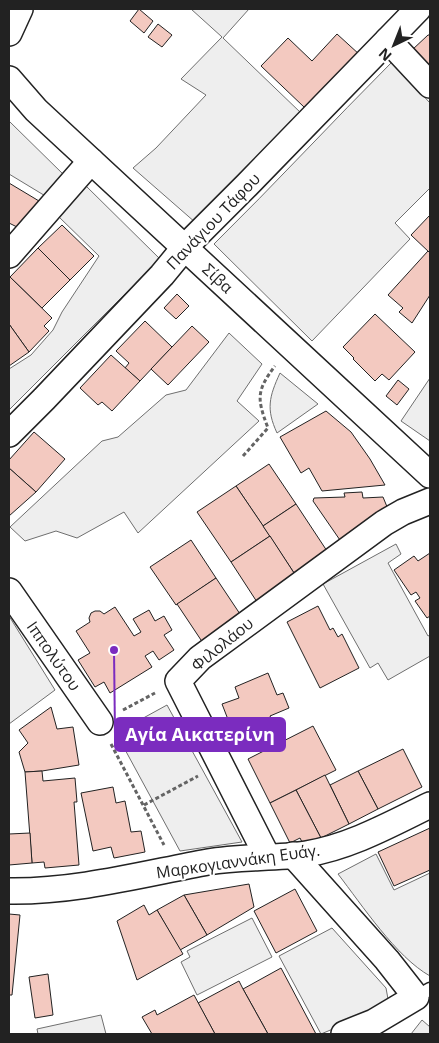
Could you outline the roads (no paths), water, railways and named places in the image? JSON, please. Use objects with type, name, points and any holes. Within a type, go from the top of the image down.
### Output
[{"type":"street","points":[[9,34],[20,9]]},
{"type":"street","name":"Πανάγιου Τάφου","points":[[9,434],[162,274],[185,247],[254,179],[418,9]]},
{"type":"street","points":[[388,40],[430,85]]},
{"type":"street","name":"Σίβα","points":[[9,79],[36,110],[430,475]]},
{"type":"street","points":[[9,256],[91,161]]},
{"type":"street","name":"Φιλολάου","points":[[267,856],[178,681],[208,652],[384,523],[403,512],[430,501]]},
{"type":"street","name":"Ιππολύτου","points":[[9,591],[100,722]]},
{"type":"street","name":"Μαρκογιαννάκη Ευάγ.","points":[[9,891],[78,885],[232,858],[308,854],[338,845],[430,805]]},
{"type":"street","points":[[293,856],[387,960],[423,993],[374,1022],[344,1034]]},
{"type":"place","name":"Αγία Αικατερίνη","points":[[114,650]]}]
